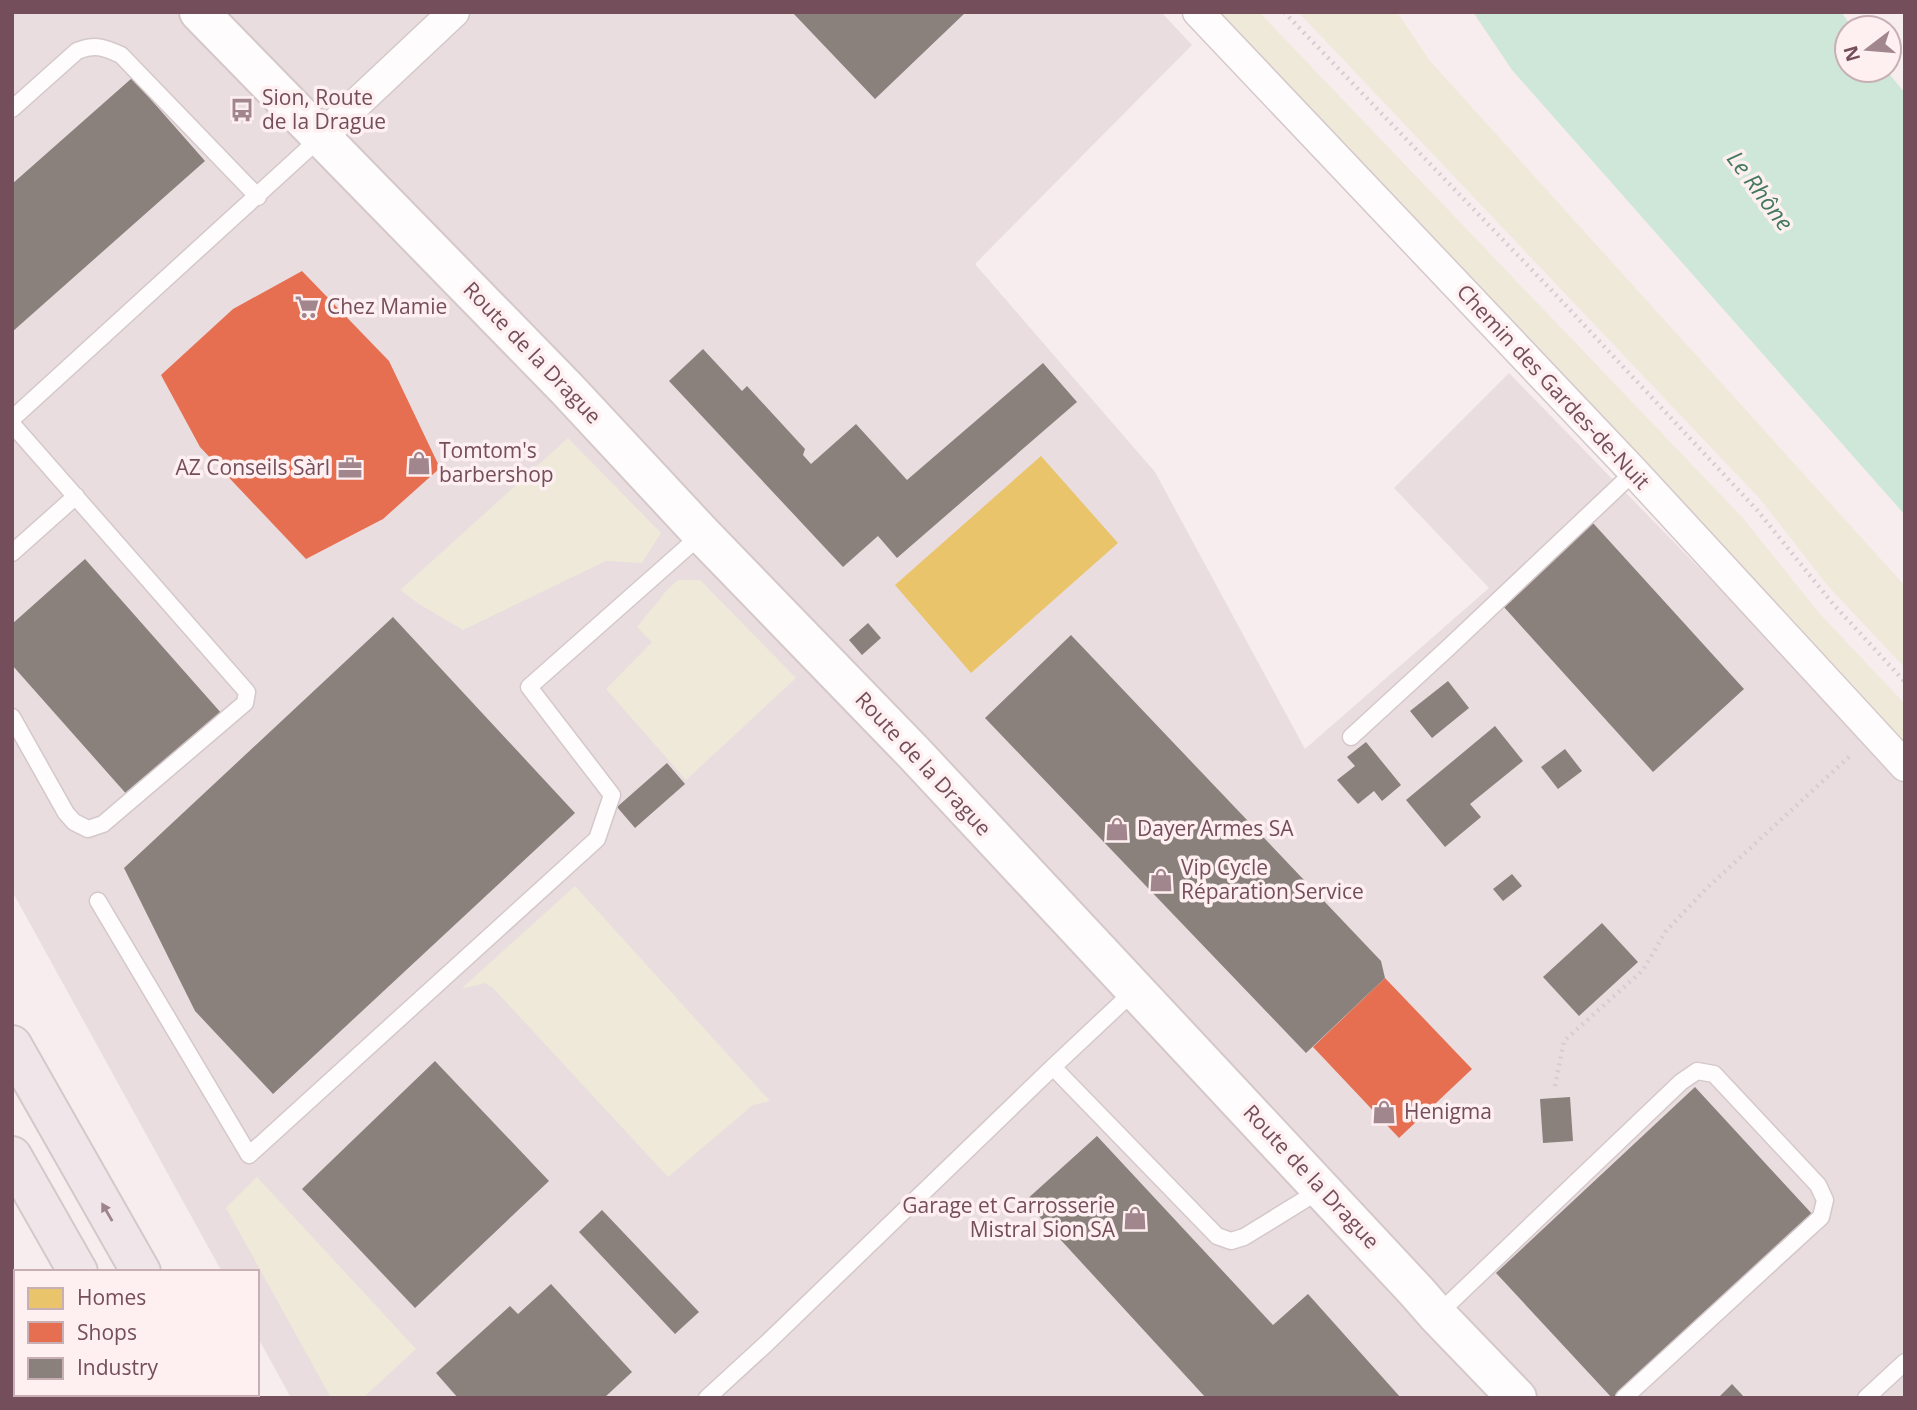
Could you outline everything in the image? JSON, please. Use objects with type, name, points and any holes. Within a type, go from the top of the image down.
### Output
[{"type":"highway","points":[[12,1045],[140,1270]]},
{"type":"highway","points":[[12,1156],[77,1270]]},
{"type":"street","name":"Route de la Drague","points":[[198,12],[567,389],[702,534],[915,754],[1322,1189],[1506,1394]]},
{"type":"street","points":[[321,137],[454,12]]},
{"type":"street","name":"Chemin des Gardes-de-Nuit","points":[[1198,12],[1634,472],[1905,766]]},
{"type":"lane","points":[[12,109],[77,51],[90,46],[108,50],[121,55],[258,197]]},
{"type":"lane","points":[[12,717],[66,813],[74,822],[88,829],[103,824],[245,703],[247,692],[238,680],[12,421],[321,137]]},
{"type":"lane","points":[[1351,737],[1634,472]]},
{"type":"lane","points":[[12,553],[76,496]]},
{"type":"lane","points":[[98,901],[249,1156],[597,839],[612,795],[529,688],[702,534]]},
{"type":"lane","points":[[707,1398],[1135,990]]},
{"type":"lane","points":[[1053,1067],[1217,1236],[1231,1241],[1244,1237],[1322,1189]]},
{"type":"lane","points":[[1437,1315],[1681,1082],[1697,1071],[1714,1074],[1818,1185],[1825,1200],[1821,1217],[1624,1398]]},
{"type":"lane","points":[[1866,1398],[1905,1362]]},
{"type":"path","points":[[1284,12],[1556,295],[1757,510],[1833,604],[1905,682]]},
{"type":"path","points":[[1555,1086],[1564,1041],[1643,970],[1666,931],[1708,887],[1874,734]]},
{"type":"shaded area","points":[[12,12],[1161,12],[1192,45],[975,264],[1155,472],[1305,749],[1489,588],[1394,488],[1509,373],[1905,779],[1905,1398],[291,1398],[259,1340],[259,1270],[221,1270],[12,891]]},
{"type":"shaded area","points":[[1214,12],[1259,12],[1742,517],[1820,614],[1905,704],[1905,753]]},
{"type":"shaded area","points":[[1298,12],[1397,12],[1430,61],[1905,586],[1905,668],[1828,586],[1760,499]]},
{"type":"shaded area","points":[[568,438],[661,533],[642,563],[606,561],[463,630],[400,590]]},
{"type":"shaded area","points":[[678,580],[700,580],[796,678],[686,780],[606,689],[652,642],[637,627]]},
{"type":"shaded area","points":[[575,886],[770,1101],[753,1105],[668,1177],[493,988],[485,983],[462,988]]},
{"type":"shaded area","points":[[257,1177],[416,1349],[363,1398],[331,1398],[226,1208]]},
{"type":"water","name":"Le Rhône","points":[[1473,12],[1841,12],[1842,14],[1833,14],[1833,84],[1898,84],[1905,93],[1905,515],[1512,70]]},
{"type":"building: Homes","points":[[1041,456],[1118,543],[971,673],[895,585]]},
{"type":"building: Shops","points":[[302,271],[389,361],[440,468],[383,519],[306,559],[200,447],[161,375],[233,309]]},
{"type":"building: Shops","points":[[1385,978],[1472,1069],[1399,1138],[1313,1047]]},
{"type":"building: Industry","points":[[792,12],[966,12],[875,99]]},
{"type":"building: Industry","points":[[132,78],[205,161],[12,332],[12,184]]},
{"type":"building: Industry","points":[[703,349],[742,391],[747,386],[805,449],[803,455],[811,464],[856,424],[907,480],[1043,363],[1077,402],[897,558],[878,536],[843,567],[669,381]]},
{"type":"building: Industry","points":[[1593,523],[1744,689],[1653,772],[1503,606]]},
{"type":"building: Industry","points":[[85,559],[222,714],[129,797],[12,665],[12,624]]},
{"type":"building: Industry","points":[[393,617],[575,813],[273,1094],[195,1011],[124,868]]},
{"type":"building: Industry","points":[[868,623],[881,638],[862,655],[849,640]]},
{"type":"building: Industry","points":[[1071,635],[1381,961],[1385,978],[1306,1053],[985,718]]},
{"type":"building: Industry","points":[[1448,681],[1469,708],[1432,738],[1410,711]]},
{"type":"building: Industry","points":[[1495,726],[1523,761],[1470,804],[1481,817],[1445,847],[1406,800]]},
{"type":"building: Industry","points":[[1366,742],[1401,785],[1382,801],[1374,791],[1358,804],[1337,780],[1355,766],[1347,757]]},
{"type":"building: Industry","points":[[1565,749],[1582,771],[1558,789],[1541,767]]},
{"type":"building: Industry","points":[[667,763],[685,784],[635,828],[617,807]]},
{"type":"building: Industry","points":[[1512,874],[1522,886],[1503,901],[1493,889]]},
{"type":"building: Industry","points":[[1602,923],[1638,962],[1579,1016],[1543,977]]},
{"type":"building: Industry","points":[[435,1061],[549,1181],[415,1308],[302,1189]]},
{"type":"building: Industry","points":[[1695,1087],[1813,1215],[1617,1398],[1612,1398],[1496,1273]]},
{"type":"building: Industry","points":[[1570,1097],[1573,1141],[1543,1143],[1540,1099]]},
{"type":"building: Industry","points":[[1097,1136],[1273,1325],[1308,1294],[1401,1398],[1206,1398],[1025,1201]]},
{"type":"building: Industry","points":[[602,1210],[699,1312],[675,1334],[579,1232]]},
{"type":"building: Industry","points":[[551,1284],[632,1372],[604,1398],[458,1398],[436,1373],[510,1306],[518,1314]]},
{"type":"building: Industry","points":[[1732,1384],[1745,1398],[1718,1398]]},
{"type":"place","name":"Sion, Route de la Drague","points":[[242,110]]},
{"type":"place","name":"Chez Mamie","points":[[307,307]]},
{"type":"place","name":"Tomtom's barbershop","points":[[419,463]]},
{"type":"place","name":"AZ Conseils Sàrl","points":[[350,468]]},
{"type":"place","name":"Dayer Armes SA","points":[[1117,829]]},
{"type":"place","name":"Vip Cycle Réparation Service","points":[[1161,880]]},
{"type":"place","name":"Henigma","points":[[1384,1112]]},
{"type":"place","name":"Garage et Carrosserie Mistral Sion SA","points":[[1135,1218]]}]
